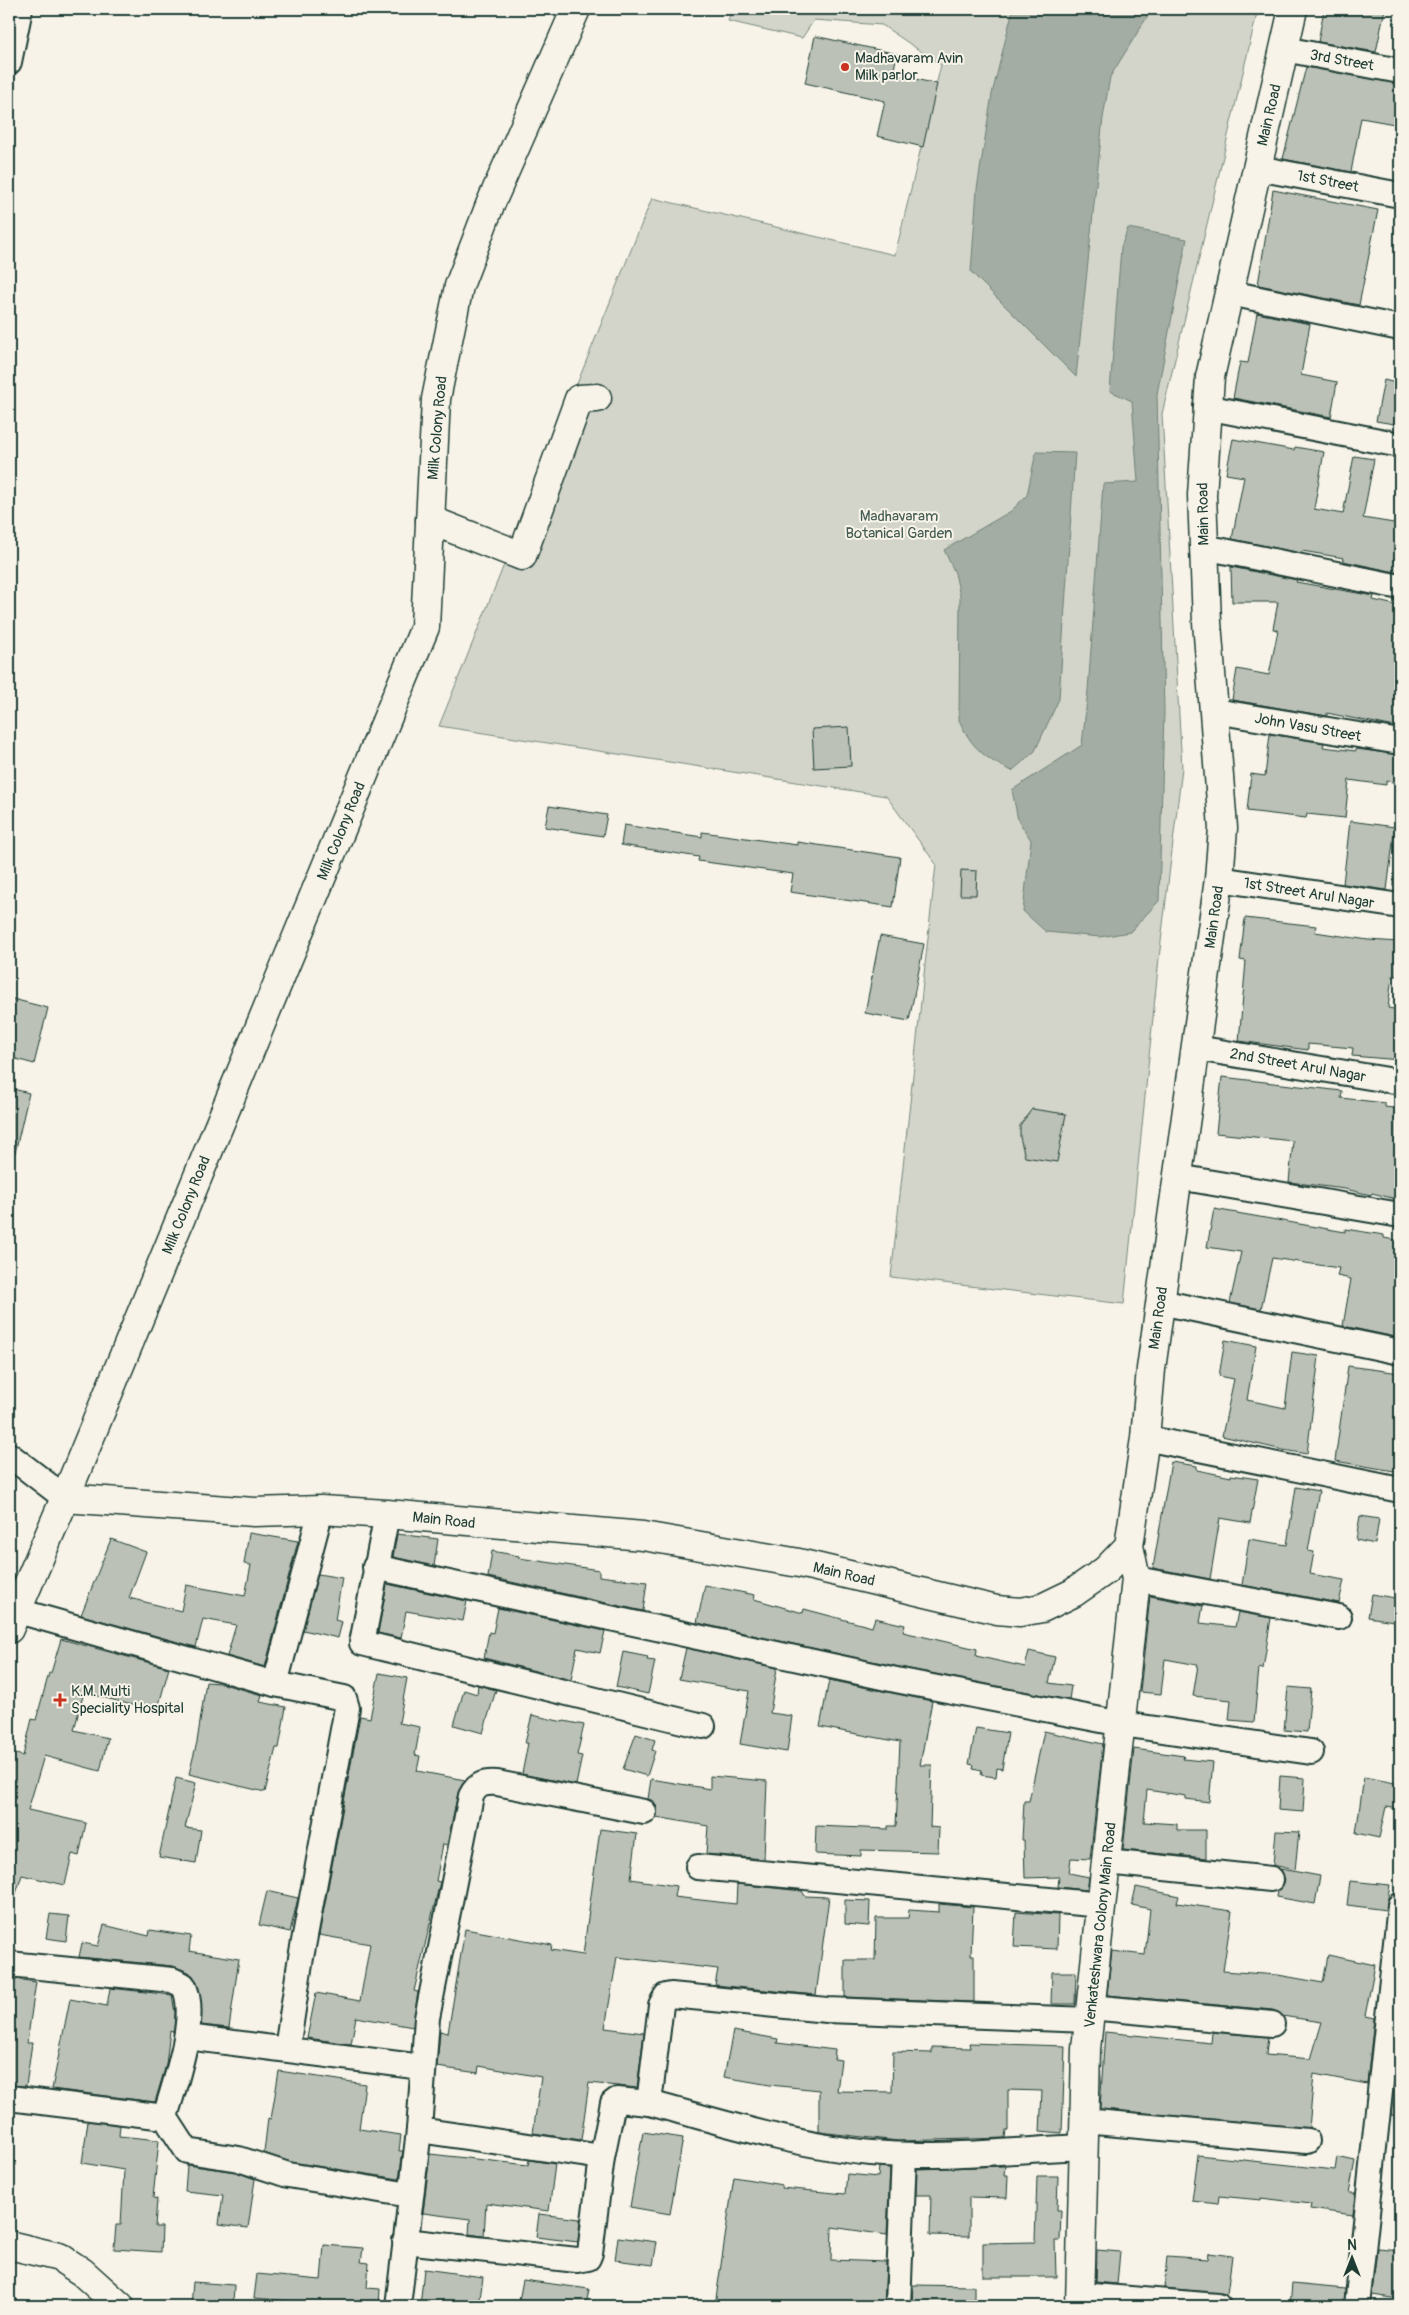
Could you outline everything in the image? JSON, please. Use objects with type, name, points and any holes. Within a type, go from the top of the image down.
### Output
[{"type":"street","points":[[9,62],[20,9]]},
{"type":"street","name":"Milk Colony Road","points":[[13,1620],[425,627],[436,400],[459,286],[490,205],[576,9]]},
{"type":"street","name":"Main Road","points":[[65,1498],[254,1512],[321,1510],[387,1514],[643,1536],[799,1563],[997,1610],[1020,1612],[1042,1608],[1073,1593],[1106,1570],[1129,1546],[1145,1438],[1160,1302],[1219,879],[1223,828],[1207,622],[1204,548],[1202,495],[1206,407],[1210,376],[1293,9]]},
{"type":"street","name":"3rd Street","points":[[1284,49],[1400,71]]},
{"type":"street","name":"1st Street","points":[[1257,168],[1400,195]]},
{"type":"street","points":[[1230,293],[1400,328]]},
{"type":"street","points":[[430,520],[522,556],[580,399],[597,398]]},
{"type":"street","points":[[1206,407],[1400,445]]},
{"type":"street","points":[[1204,548],[1400,586]]},
{"type":"street","name":"John Vasu Street","points":[[1215,711],[1400,742]]},
{"type":"street","name":"1st Street Arul Nagar","points":[[1219,879],[1400,906]]},
{"type":"street","name":"2nd Street Arul Nagar","points":[[1196,1048],[1400,1082]]},
{"type":"street","points":[[1178,1177],[1400,1215]]},
{"type":"street","points":[[1160,1302],[1400,1352]]},
{"type":"street","points":[[1145,1438],[1400,1490]]},
{"type":"street","points":[[9,1455],[65,1498]]},
{"type":"street","points":[[275,1684],[321,1510]]},
{"type":"street","points":[[387,1514],[375,1567],[362,1643],[703,1726]]},
{"type":"street","name":"Venkateshwara Colony Main Road","points":[[1080,2301],[1086,2049],[1136,1579],[1129,1546]]},
{"type":"street","points":[[375,1567],[896,1680],[1122,1724],[1311,1752]]},
{"type":"street","points":[[1136,1579],[1339,1617]]},
{"type":"street","points":[[13,1620],[275,1684],[344,1698],[347,1703],[287,2049]]},
{"type":"street","points":[[398,2306],[419,2130],[422,2067],[432,1989],[474,1789],[487,1782],[496,1783],[644,1812]]},
{"type":"street","points":[[1106,1862],[1271,1879]]},
{"type":"street","points":[[698,1867],[1102,1905]]},
{"type":"street","points":[[1357,2306],[1400,1905]]},
{"type":"street","points":[[9,1964],[178,1981],[183,1985],[188,1997],[187,2037],[165,2116],[187,2151],[239,2159],[288,2175],[410,2195]]},
{"type":"street","points":[[649,2103],[661,2005],[666,1996],[671,1995],[827,2010],[1090,2014],[1272,2024]]},
{"type":"street","points":[[187,2037],[422,2067]]},
{"type":"street","points":[[9,2098],[165,2116]]},
{"type":"street","points":[[405,2241],[583,2260],[590,2253],[602,2157],[614,2102],[617,2100],[649,2103],[790,2140],[869,2153],[904,2155],[1084,2134],[1307,2142]]},
{"type":"street","points":[[419,2130],[602,2157]]},
{"type":"street","points":[[898,2306],[904,2155]]},
{"type":"street","points":[[9,2245],[59,2257],[82,2272],[120,2306]]},
{"type":"street","points":[[1080,2301],[1218,2306]]},
{"type":"green space","name":"Madhavaram Botanical Garden","points":[[732,9],[1258,9],[1162,414],[1182,768],[1159,958],[1124,1304],[891,1277],[936,864],[886,796],[439,726],[652,198],[895,255],[941,65],[882,25],[814,20],[802,38],[728,21]]},
{"type":"shaded area","points":[[1013,9],[1152,9],[1110,77],[1103,118],[1076,377],[971,272],[977,189],[992,94]]},
{"type":"shaded area","points":[[1128,228],[1187,239],[1157,394],[1164,711],[1159,901],[1130,932],[1100,937],[1046,932],[1023,911],[1031,840],[1018,820],[1012,790],[1082,745],[1088,690],[1103,484],[1138,482],[1132,401],[1110,391],[1121,247]]},
{"type":"shaded area","points":[[1036,452],[1075,453],[1059,699],[1035,751],[1012,771],[994,762],[980,751],[969,738],[959,720],[960,596],[955,573],[944,550],[1011,511],[1027,495]]},
{"type":"building","points":[[1324,9],[1385,9],[1376,52],[1318,42]]},
{"type":"building","points":[[815,36],[897,54],[893,74],[937,84],[923,147],[877,136],[885,101],[805,83]]},
{"type":"building","points":[[1306,67],[1400,84],[1400,125],[1361,118],[1351,172],[1283,159]]},
{"type":"building","points":[[1273,190],[1378,210],[1359,305],[1258,285]]},
{"type":"building","points":[[1257,313],[1310,324],[1301,375],[1337,382],[1331,417],[1233,398],[1240,362],[1248,363]]},
{"type":"building","points":[[1384,380],[1400,384],[1394,424],[1376,421]]},
{"type":"building","points":[[1233,439],[1294,450],[1295,447],[1324,452],[1314,509],[1343,514],[1354,456],[1374,459],[1363,518],[1400,524],[1400,573],[1343,561],[1344,558],[1302,551],[1301,553],[1232,539],[1244,477],[1226,474]]},
{"type":"building","points":[[1231,567],[1297,580],[1296,582],[1374,596],[1373,600],[1400,606],[1400,635],[1394,672],[1400,673],[1400,728],[1327,713],[1327,716],[1232,700],[1237,669],[1269,675],[1278,630],[1273,629],[1278,602],[1232,602]]},
{"type":"building","points":[[849,727],[851,766],[814,768],[812,729]]},
{"type":"building","points":[[1270,734],[1324,743],[1323,747],[1356,751],[1357,749],[1400,755],[1400,783],[1386,781],[1386,785],[1349,780],[1345,818],[1307,814],[1306,818],[1247,811],[1251,774],[1265,776]]},
{"type":"building","points":[[549,806],[607,815],[603,836],[545,827]]},
{"type":"building","points":[[1350,821],[1395,827],[1387,890],[1343,884]]},
{"type":"building","points":[[624,825],[702,837],[702,832],[797,845],[797,842],[900,857],[893,907],[790,892],[793,874],[698,861],[699,857],[621,845]]},
{"type":"building","points":[[961,870],[977,871],[976,895],[960,895]]},
{"type":"building","points":[[1245,918],[1316,926],[1315,932],[1368,940],[1400,942],[1400,976],[1392,976],[1388,1008],[1400,1010],[1400,1060],[1352,1056],[1353,1048],[1308,1044],[1308,1050],[1239,1041],[1246,961],[1240,960]]},
{"type":"building","points":[[880,936],[924,944],[909,1021],[865,1013]]},
{"type":"building","points":[[9,998],[48,1008],[34,1064],[9,1057]]},
{"type":"building","points":[[1222,1077],[1342,1091],[1341,1098],[1385,1103],[1385,1107],[1400,1109],[1400,1200],[1372,1193],[1371,1195],[1345,1189],[1289,1182],[1293,1141],[1216,1133]]},
{"type":"building","points":[[9,1088],[29,1093],[15,1153],[9,1152]]},
{"type":"building","points":[[1032,1109],[1066,1114],[1057,1162],[1025,1157],[1020,1137],[1020,1125]]},
{"type":"building","points":[[1214,1209],[1345,1232],[1345,1229],[1384,1235],[1384,1238],[1400,1241],[1400,1338],[1343,1326],[1351,1279],[1337,1276],[1339,1268],[1272,1258],[1261,1309],[1230,1303],[1241,1252],[1207,1247]]},
{"type":"building","points":[[1225,1340],[1256,1346],[1247,1400],[1285,1408],[1292,1352],[1319,1356],[1307,1454],[1222,1436],[1234,1379],[1219,1376]]},
{"type":"building","points":[[1348,1366],[1400,1373],[1400,1472],[1335,1461]]},
{"type":"building","points":[[1171,1462],[1197,1466],[1197,1470],[1231,1477],[1231,1475],[1258,1479],[1250,1523],[1220,1518],[1210,1579],[1153,1568]]},
{"type":"building","points":[[1296,1487],[1319,1491],[1308,1551],[1314,1552],[1310,1574],[1344,1580],[1339,1603],[1242,1585],[1249,1539],[1287,1545]]},
{"type":"building","points":[[1360,1516],[1379,1519],[1375,1544],[1356,1540]]},
{"type":"building","points":[[249,1533],[298,1541],[265,1667],[227,1656],[236,1625],[203,1619],[196,1647],[81,1615],[111,1539],[146,1552],[129,1598],[181,1611],[186,1585],[245,1596],[251,1565],[244,1564]]},
{"type":"building","points":[[397,1534],[438,1539],[434,1566],[393,1557]]},
{"type":"building","points":[[492,1551],[519,1556],[519,1558],[599,1570],[599,1576],[647,1582],[643,1611],[488,1577]]},
{"type":"building","points":[[318,1574],[342,1578],[335,1620],[342,1622],[338,1638],[303,1630]]},
{"type":"building","points":[[387,1584],[467,1601],[463,1621],[406,1611],[401,1638],[378,1633]]},
{"type":"building","points":[[705,1585],[755,1595],[754,1599],[803,1613],[804,1609],[872,1627],[875,1618],[905,1625],[903,1632],[977,1649],[976,1656],[1025,1667],[1029,1651],[1055,1657],[1049,1683],[1071,1686],[1069,1700],[899,1667],[697,1623]]},
{"type":"building","points":[[1372,1594],[1400,1599],[1400,1622],[1368,1617]]},
{"type":"building","points":[[1150,1596],[1203,1606],[1200,1623],[1235,1627],[1238,1612],[1271,1618],[1263,1669],[1259,1668],[1254,1722],[1229,1720],[1231,1700],[1193,1696],[1198,1665],[1165,1659],[1161,1694],[1140,1692]]},
{"type":"building","points":[[498,1608],[605,1631],[600,1653],[577,1648],[571,1680],[484,1658],[489,1632],[493,1633]]},
{"type":"building","points":[[61,1639],[169,1668],[157,1712],[84,1692],[74,1730],[108,1738],[100,1771],[44,1756],[28,1810],[86,1823],[79,1856],[72,1854],[65,1885],[22,1875],[12,1906],[9,1905],[9,1752],[23,1756],[32,1719],[36,1720]]},
{"type":"building","points":[[686,1648],[777,1668],[770,1713],[792,1716],[787,1752],[740,1744],[749,1691],[679,1679]]},
{"type":"building","points":[[623,1652],[648,1657],[647,1660],[655,1661],[648,1694],[616,1687]]},
{"type":"building","points":[[379,1673],[407,1678],[399,1723],[420,1727],[415,1755],[420,1756],[417,1771],[465,1780],[458,1793],[447,1845],[443,1844],[436,1881],[440,1882],[414,1991],[418,1992],[413,2027],[356,2017],[351,2044],[307,2038],[316,1993],[360,2001],[370,1944],[319,1935],[360,1716],[370,1718]]},
{"type":"building","points":[[829,1680],[932,1701],[920,1765],[932,1765],[930,1827],[939,1828],[938,1852],[861,1850],[861,1856],[815,1854],[816,1826],[888,1829],[888,1826],[896,1826],[900,1742],[820,1727]]},
{"type":"building","points":[[206,1682],[220,1683],[262,1695],[260,1702],[286,1707],[279,1748],[276,1748],[265,1792],[189,1774],[197,1742]]},
{"type":"building","points":[[478,1685],[496,1690],[483,1733],[454,1725],[464,1690],[477,1694]]},
{"type":"building","points":[[1288,1687],[1311,1689],[1307,1732],[1284,1730]]},
{"type":"building","points":[[532,1715],[584,1725],[577,1755],[582,1756],[576,1785],[522,1774],[528,1743],[525,1743]]},
{"type":"building","points":[[976,1728],[1008,1733],[1002,1769],[997,1768],[996,1777],[981,1775],[982,1771],[973,1769],[974,1765],[969,1764]]},
{"type":"building","points":[[1044,1731],[1103,1744],[1090,1859],[1071,1858],[1069,1873],[1089,1877],[1087,1890],[1058,1887],[1059,1877],[1025,1878],[1024,1840],[1022,1840],[1024,1801],[1029,1801]]},
{"type":"building","points":[[636,1734],[655,1740],[652,1750],[655,1751],[647,1776],[623,1769]]},
{"type":"building","points":[[1134,1749],[1184,1756],[1183,1759],[1213,1762],[1209,1802],[1186,1799],[1186,1796],[1147,1790],[1144,1822],[1177,1824],[1177,1830],[1206,1830],[1206,1858],[1123,1850]]},
{"type":"building","points":[[710,1776],[767,1781],[764,1859],[706,1854],[708,1826],[656,1817],[657,1808],[654,1801],[648,1799],[651,1779],[710,1789]]},
{"type":"building","points":[[1280,1776],[1305,1778],[1303,1812],[1278,1810]]},
{"type":"building","points":[[1364,1777],[1400,1784],[1400,1809],[1386,1807],[1379,1838],[1356,1833]]},
{"type":"building","points":[[176,1778],[196,1783],[185,1828],[201,1830],[196,1863],[159,1857]]},
{"type":"building","points":[[600,1829],[637,1834],[631,1879],[676,1886],[674,1897],[736,1904],[737,1884],[802,1891],[805,1896],[829,1897],[816,1995],[715,1985],[718,1969],[617,1957],[605,2028],[644,2033],[637,2088],[589,2083],[581,2140],[533,2133],[541,2077],[479,2066],[478,2073],[437,2067],[440,2031],[448,2033],[465,1929],[552,1945],[551,1950],[583,1955]]},
{"type":"building","points":[[1276,1831],[1299,1832],[1295,1870],[1273,1865]]},
{"type":"building","points":[[1281,1869],[1320,1876],[1315,1904],[1276,1897],[1277,1891],[1285,1881]]},
{"type":"building","points":[[1350,1881],[1390,1885],[1386,1910],[1347,1905]]},
{"type":"building","points":[[1136,1887],[1179,1896],[1177,1903],[1232,1911],[1223,1971],[1278,1975],[1323,1983],[1328,1955],[1375,1965],[1365,2016],[1374,2018],[1367,2084],[1314,2074],[1309,2128],[1100,2109],[1105,2032],[1211,2043],[1212,2032],[1268,2037],[1266,2055],[1311,2059],[1322,2022],[1282,2016],[1273,2010],[1107,1995],[1112,1951],[1145,1955],[1150,1909],[1132,1905]]},
{"type":"building","points":[[267,1891],[298,1898],[290,1932],[259,1925]]},
{"type":"building","points":[[845,1900],[870,1901],[869,1926],[845,1924]]},
{"type":"building","points":[[939,1904],[973,1907],[971,1955],[974,1955],[974,2002],[845,1997],[845,1960],[875,1960],[876,1918],[908,1918],[909,1910],[939,1912]]},
{"type":"building","points":[[1016,1912],[1058,1915],[1057,1949],[1014,1947]]},
{"type":"building","points":[[50,1914],[69,1916],[66,1941],[46,1938]]},
{"type":"building","points":[[104,1925],[149,1936],[150,1930],[191,1936],[189,1951],[239,1959],[229,2028],[201,2025],[200,1993],[196,1980],[189,1972],[173,1966],[79,1957],[82,1943],[98,1946]]},
{"type":"building","points":[[1052,1972],[1076,1972],[1075,2004],[1051,2004]]},
{"type":"building","points":[[9,1978],[36,1982],[27,2043],[32,2043],[26,2086],[9,2085]]},
{"type":"building","points":[[110,1988],[172,1995],[175,2013],[174,2029],[173,2032],[170,2031],[166,2065],[155,2102],[52,2089],[70,1999],[107,2006]]},
{"type":"building","points":[[733,2031],[778,2039],[777,2043],[835,2050],[834,2059],[841,2060],[837,2091],[892,2092],[893,2052],[932,2053],[932,2047],[970,2048],[969,2043],[1065,2046],[1062,2133],[1040,2131],[1042,2091],[1008,2090],[1008,2130],[1006,2130],[1005,2138],[898,2141],[819,2132],[819,2090],[770,2085],[724,2077]]},
{"type":"building","points":[[1400,2032],[1400,2116],[1391,2115]]},
{"type":"building","points":[[279,2071],[365,2084],[359,2129],[401,2135],[399,2151],[403,2151],[399,2179],[291,2162],[264,2153],[268,2118],[271,2119]]},
{"type":"building","points":[[88,2121],[120,2125],[119,2136],[159,2140],[153,2198],[157,2199],[155,2227],[162,2227],[161,2252],[114,2249],[116,2225],[121,2225],[124,2170],[82,2163]]},
{"type":"building","points":[[643,2132],[683,2138],[670,2214],[630,2207]]},
{"type":"building","points":[[430,2154],[528,2165],[529,2160],[555,2164],[549,2211],[486,2203],[484,2236],[469,2234],[470,2219],[423,2213]]},
{"type":"building","points":[[1198,2155],[1335,2170],[1337,2157],[1355,2161],[1349,2193],[1355,2193],[1353,2215],[1310,2209],[1311,2204],[1261,2198],[1261,2200],[1219,2196],[1218,2204],[1192,2201]]},
{"type":"building","points":[[187,2165],[236,2172],[255,2179],[248,2228],[219,2224],[223,2195],[185,2191]]},
{"type":"building","points":[[1005,2166],[1004,2175],[1008,2175],[1007,2198],[969,2197],[969,2236],[930,2235],[931,2195],[916,2195],[917,2169]]},
{"type":"building","points":[[879,2167],[890,2168],[887,2235],[832,2227],[831,2260],[886,2262],[884,2306],[715,2305],[734,2177],[782,2185],[782,2188],[845,2194],[847,2174],[878,2177]]},
{"type":"building","points":[[1037,2176],[1058,2176],[1057,2210],[1061,2210],[1060,2241],[1055,2241],[1056,2277],[983,2277],[983,2243],[1035,2242]]},
{"type":"building","points":[[539,2214],[580,2219],[578,2242],[536,2237]]},
{"type":"building","points":[[618,2237],[657,2242],[653,2265],[615,2260]]},
{"type":"building","points":[[324,2245],[363,2248],[361,2262],[369,2263],[367,2288],[380,2289],[379,2306],[315,2306],[315,2303],[254,2298],[257,2274],[321,2280]]},
{"type":"building","points":[[1377,2248],[1400,2250],[1400,2299],[1372,2295]]},
{"type":"building","points":[[1097,2250],[1120,2252],[1117,2284],[1096,2282]]},
{"type":"building","points":[[1209,2253],[1232,2256],[1227,2294],[1164,2288],[1167,2256],[1208,2259]]},
{"type":"building","points":[[424,2269],[483,2277],[479,2306],[420,2306]]},
{"type":"building","points":[[523,2280],[589,2289],[586,2306],[518,2306]]},
{"type":"building","points":[[193,2282],[234,2285],[233,2306],[191,2306]]},
{"type":"building","points":[[1292,2284],[1345,2289],[1344,2306],[1290,2306]]},
{"type":"building","points":[[913,2285],[974,2286],[974,2306],[912,2306]]},
{"type":"place","name":"Madhavaram Avin Milk parlor","points":[[845,67]]},
{"type":"place","name":"K.M. Multi Speciality Hospital","points":[[60,1700]]}]
